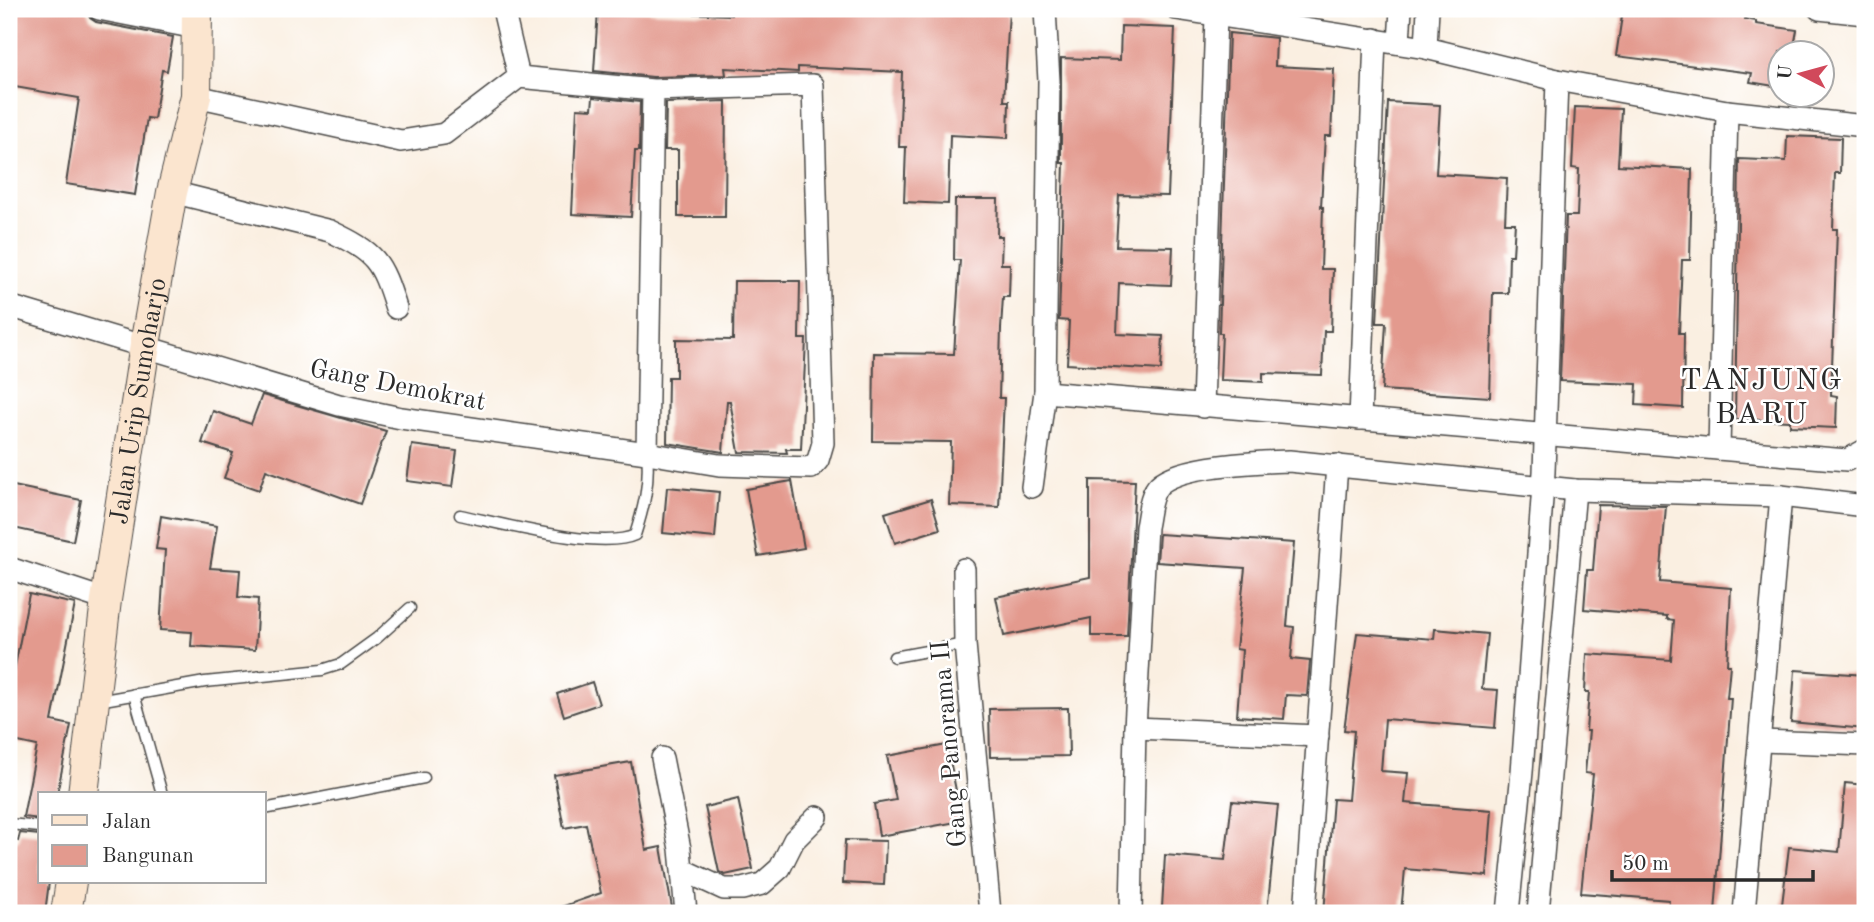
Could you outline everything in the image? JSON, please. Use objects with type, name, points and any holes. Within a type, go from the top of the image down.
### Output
[{"type":"main road","name":"Jalan Urip Sumoharjo","points":[[83,792],[106,600],[145,345],[172,192],[196,96],[196,18]]},
{"type":"main road","points":[[66,913],[71,884]]},
{"type":"street","points":[[99,9],[196,18]]},
{"type":"street","points":[[503,9],[519,77]]},
{"type":"street","points":[[1032,487],[1045,392],[1049,81],[1045,9]]},
{"type":"street","points":[[1176,9],[1399,43],[1557,80],[1727,111],[1865,126]]},
{"type":"street","points":[[1399,43],[1401,9]]},
{"type":"street","points":[[1426,48],[1428,9]]},
{"type":"street","points":[[1819,9],[1865,14]]},
{"type":"street","points":[[1203,407],[1216,16]]},
{"type":"street","points":[[1360,419],[1375,39]]},
{"type":"street","points":[[196,96],[401,141],[444,134],[519,77],[653,90],[647,453]]},
{"type":"street","points":[[1508,913],[1522,772],[1543,479],[1557,80]]},
{"type":"street","name":"Gang Demokrat","points":[[9,306],[339,405],[401,418],[719,465],[806,470],[818,460],[823,443],[813,85],[653,90]]},
{"type":"street","points":[[1719,449],[1727,111]]},
{"type":"street","points":[[172,192],[330,231],[348,240],[369,252],[384,270],[396,308]]},
{"type":"street","points":[[1045,392],[1360,419],[1545,439],[1847,460],[1865,450]]},
{"type":"street","points":[[1131,913],[1135,728],[1146,527],[1152,499],[1158,486],[1202,469],[1249,462],[1543,479],[1575,489],[1781,496],[1865,506]]},
{"type":"street","points":[[1305,913],[1337,465]]},
{"type":"street","points":[[1538,913],[1575,489]]},
{"type":"street","points":[[1744,913],[1781,496]]},
{"type":"street","points":[[9,568],[106,600]]},
{"type":"street","name":"Gang Panorama II","points":[[964,569],[965,644],[990,913]]},
{"type":"street","points":[[1135,728],[1318,736]]},
{"type":"street","points":[[1761,741],[1865,745]]},
{"type":"street","points":[[662,758],[683,870],[686,913]]},
{"type":"street","points":[[683,870],[724,889],[742,889],[762,884],[780,868],[794,841],[817,817]]},
{"type":"lane","points":[[460,514],[579,537],[625,540],[635,535],[641,518],[649,476],[647,453]]},
{"type":"lane","points":[[95,701],[205,682],[322,670],[341,664],[377,638],[410,608]]},
{"type":"lane","points":[[894,656],[965,644]]},
{"type":"lane","points":[[134,694],[161,792]]},
{"type":"lane","points":[[266,809],[424,778]]},
{"type":"lane","points":[[9,824],[38,827]]},
{"type":"building","points":[[9,9],[86,9],[90,18],[96,22],[173,37],[167,71],[162,70],[154,119],[147,118],[135,195],[66,184],[79,98],[9,86]]},
{"type":"building","points":[[731,9],[1009,11],[1004,101],[1009,101],[1008,138],[950,135],[948,204],[904,202],[906,147],[899,147],[902,72],[798,67],[798,72],[725,68],[726,75],[653,77],[594,71],[598,10],[731,15]]},
{"type":"building","points":[[1623,9],[1746,9],[1745,19],[1756,21],[1756,24],[1797,30],[1796,38],[1766,38],[1766,85],[1750,82],[1752,73],[1616,56]]},
{"type":"building","points":[[1121,26],[1175,28],[1168,196],[1119,195],[1116,246],[1173,247],[1171,285],[1119,283],[1117,334],[1163,336],[1161,370],[1067,364],[1069,321],[1059,320],[1064,163],[1061,163],[1061,58],[1120,60]]},
{"type":"building","points":[[1229,33],[1276,38],[1275,66],[1334,69],[1331,136],[1325,136],[1321,207],[1321,269],[1333,269],[1331,331],[1324,331],[1322,375],[1263,373],[1263,382],[1220,380],[1222,333],[1219,333]]},
{"type":"building","points":[[593,97],[640,102],[639,151],[635,151],[631,217],[572,214],[577,108],[592,109]]},
{"type":"building","points":[[726,101],[725,217],[678,217],[678,150],[665,150],[666,103]]},
{"type":"building","points":[[1388,102],[1440,105],[1436,174],[1507,178],[1505,223],[1515,223],[1513,255],[1509,255],[1508,293],[1493,293],[1490,397],[1382,390],[1386,323],[1377,323]]},
{"type":"building","points":[[1575,107],[1621,109],[1618,165],[1692,169],[1690,260],[1682,260],[1679,333],[1684,333],[1683,408],[1636,405],[1637,384],[1560,381],[1566,216],[1577,216],[1579,169],[1572,168]]},
{"type":"building","points":[[1787,136],[1841,138],[1840,173],[1835,173],[1833,229],[1837,229],[1831,395],[1837,396],[1836,428],[1790,426],[1790,421],[1735,419],[1739,159],[1786,161]]},
{"type":"building","points":[[955,199],[998,199],[997,236],[1002,236],[1001,264],[1010,264],[1009,297],[1003,297],[1001,328],[999,398],[1004,398],[999,507],[949,505],[951,442],[873,441],[874,353],[954,354],[960,260],[954,260]]},
{"type":"building","points":[[734,281],[800,281],[799,339],[806,339],[801,449],[786,449],[787,453],[739,452],[730,401],[727,401],[723,452],[667,443],[668,377],[676,377],[676,339],[733,340]]},
{"type":"building","points":[[262,395],[386,431],[360,504],[266,470],[259,490],[224,478],[233,453],[202,443],[213,411],[251,424]]},
{"type":"building","points":[[412,445],[457,451],[452,487],[407,481]]},
{"type":"building","points":[[1090,480],[1135,481],[1127,636],[1091,636],[1091,618],[1004,636],[996,597],[1090,577]]},
{"type":"building","points":[[792,481],[804,548],[758,556],[746,489]]},
{"type":"building","points":[[9,485],[81,500],[73,541],[9,527]]},
{"type":"building","points":[[667,487],[719,492],[715,538],[663,533]]},
{"type":"building","points":[[931,499],[940,529],[895,543],[885,513]]},
{"type":"building","points":[[1598,505],[1666,506],[1660,582],[1731,588],[1727,698],[1731,698],[1715,913],[1668,913],[1669,900],[1581,893],[1593,774],[1585,773],[1589,731],[1586,731],[1589,692],[1585,692],[1587,654],[1671,660],[1674,620],[1667,619],[1667,616],[1584,609],[1587,570],[1593,570]]},
{"type":"building","points":[[161,516],[217,526],[210,568],[240,570],[238,597],[258,599],[255,650],[191,646],[192,632],[160,630],[165,550],[156,549]]},
{"type":"building","points":[[1159,534],[1294,543],[1287,626],[1294,627],[1291,659],[1310,661],[1307,696],[1286,695],[1284,719],[1237,716],[1242,650],[1236,649],[1245,568],[1157,562]]},
{"type":"building","points":[[29,594],[75,604],[52,721],[71,725],[57,792],[38,792],[38,819],[23,817],[37,746],[9,740],[9,697]]},
{"type":"building","points":[[1435,629],[1487,634],[1482,689],[1498,690],[1495,728],[1385,719],[1381,771],[1408,773],[1405,803],[1492,810],[1487,876],[1405,869],[1401,913],[1324,913],[1333,799],[1348,800],[1354,731],[1344,730],[1357,633],[1434,639]]},
{"type":"building","points":[[1795,670],[1865,675],[1865,729],[1791,722]]},
{"type":"building","points":[[592,682],[599,704],[564,716],[557,694]]},
{"type":"building","points":[[1068,708],[1069,756],[990,757],[989,709]]},
{"type":"building","points":[[947,745],[962,821],[879,836],[874,804],[896,800],[887,756]]},
{"type":"building","points":[[631,762],[646,850],[661,847],[673,913],[553,913],[552,910],[601,893],[586,824],[564,828],[554,775]]},
{"type":"building","points":[[1845,783],[1865,785],[1865,912],[1830,909],[1830,913],[1781,913],[1789,847],[1839,852]]},
{"type":"building","points":[[738,799],[753,869],[725,875],[719,872],[705,807]]},
{"type":"building","points":[[1232,801],[1278,805],[1267,913],[1165,913],[1166,908],[1162,908],[1165,855],[1225,860]]},
{"type":"building","points":[[20,833],[38,835],[38,884],[49,884],[45,913],[9,913],[9,839],[18,841]]},
{"type":"building","points":[[845,840],[886,841],[884,885],[843,883]]},
{"type":"district","name":"TANJUNG BARU","points":[[1762,396]]}]
